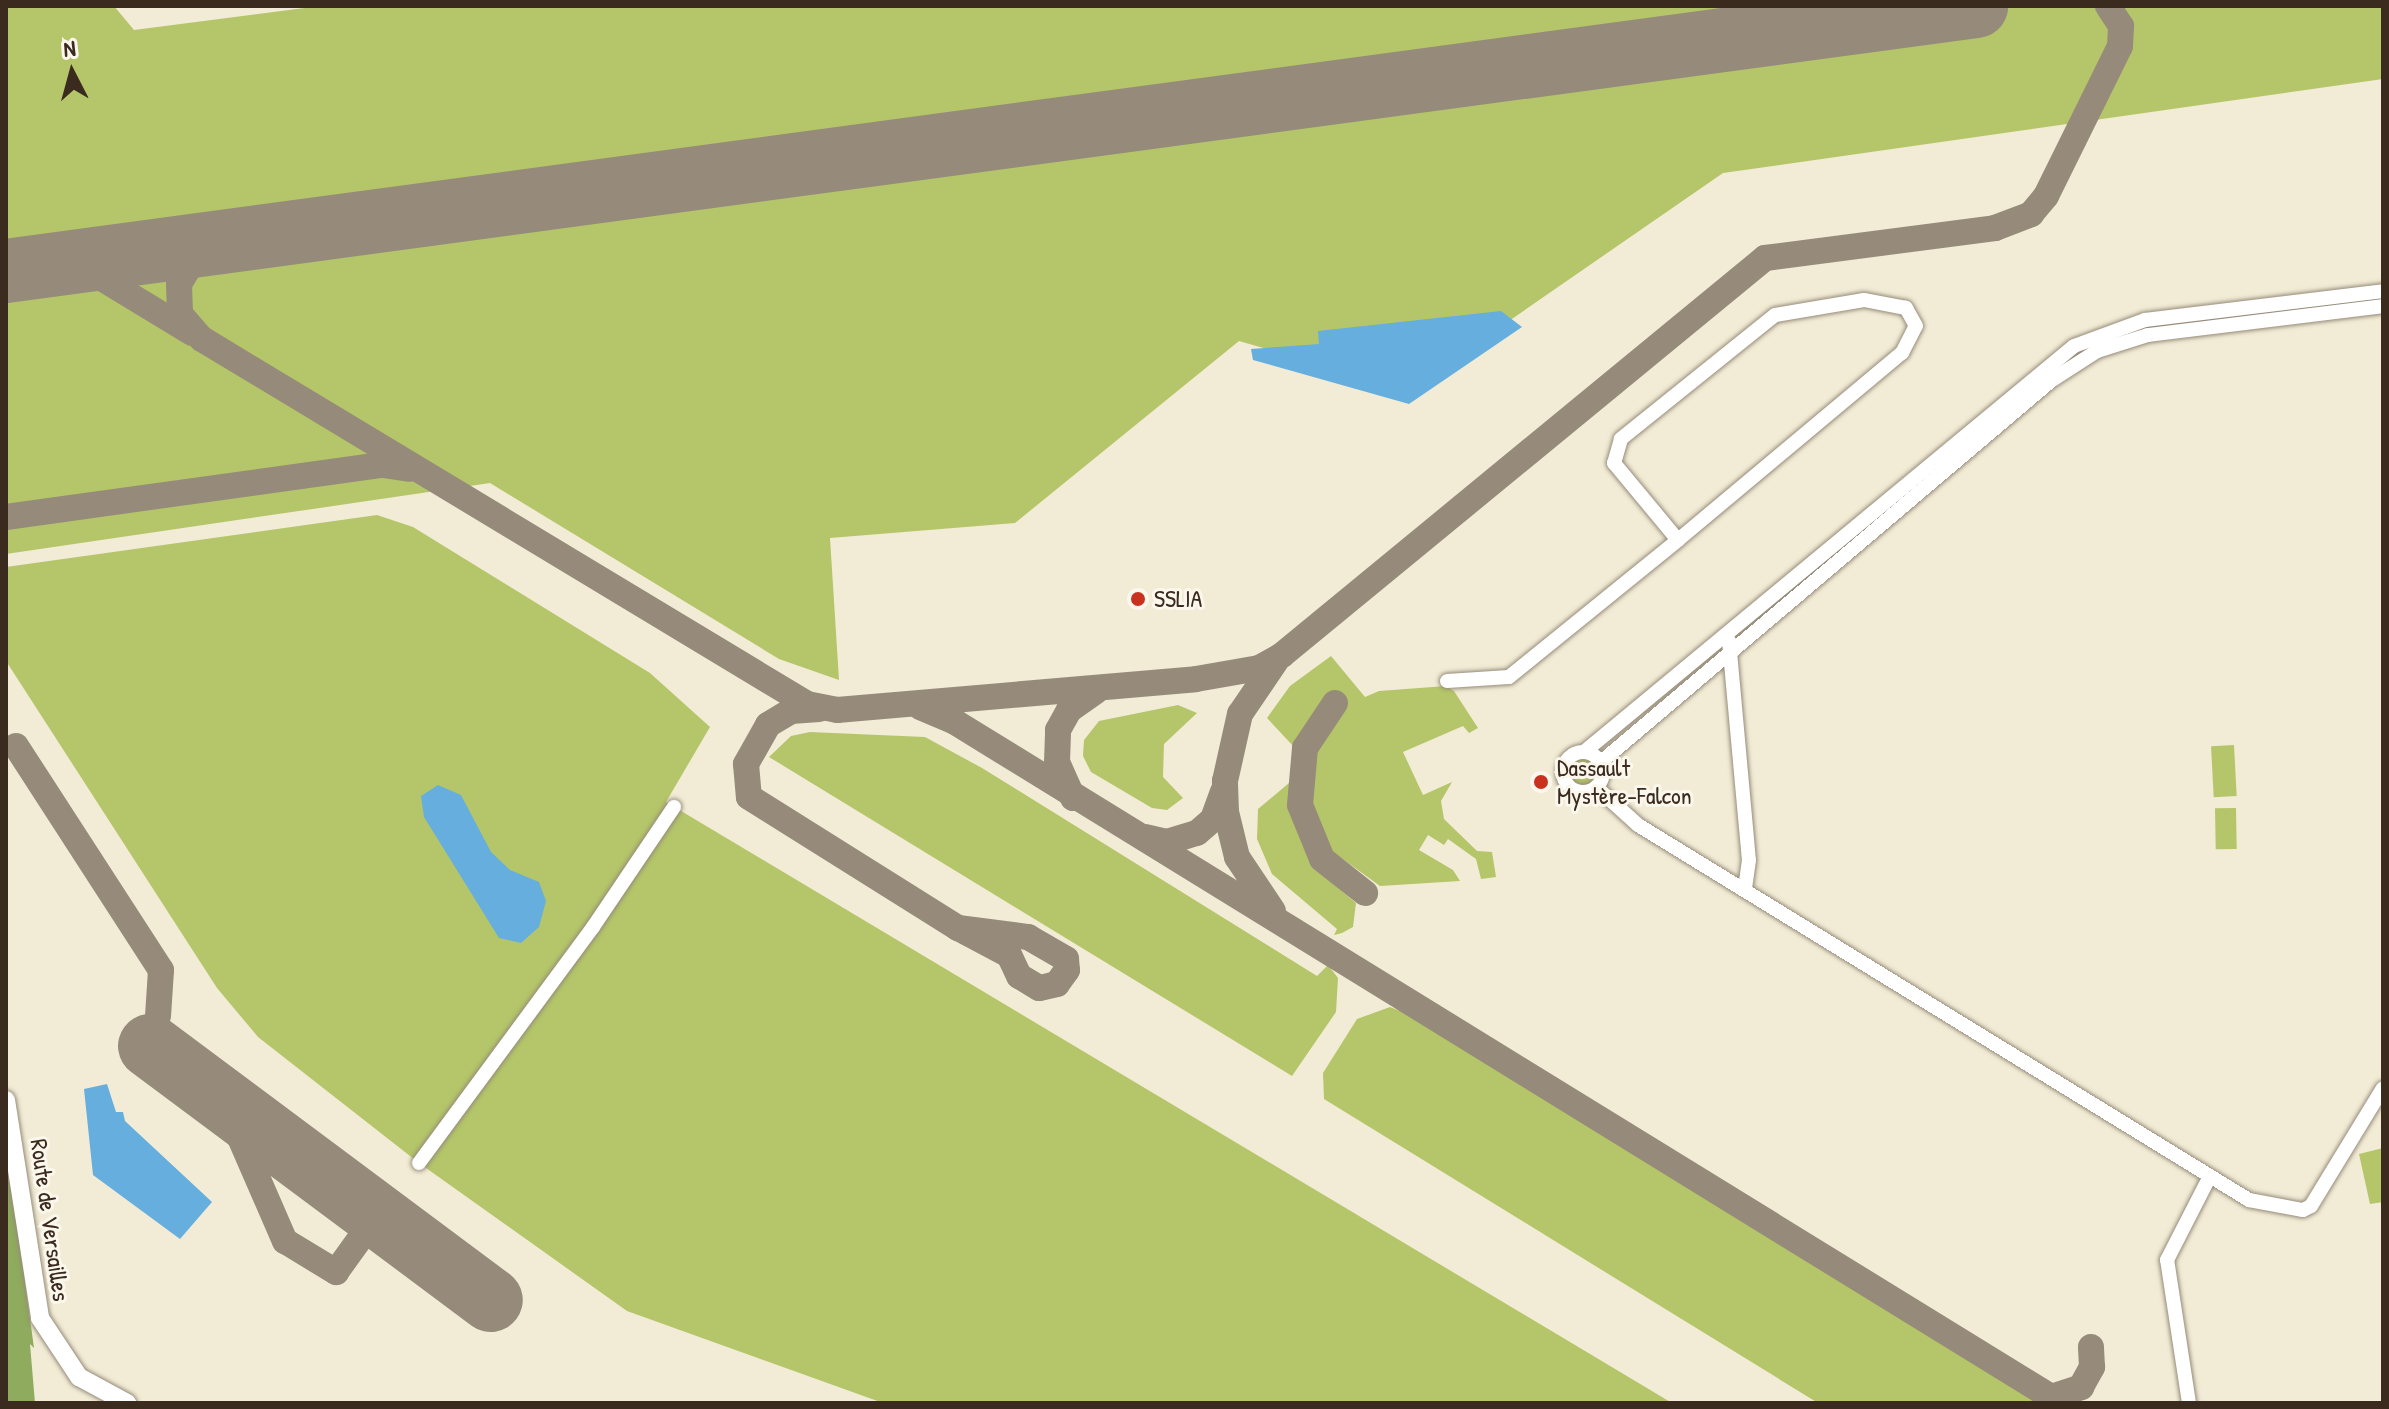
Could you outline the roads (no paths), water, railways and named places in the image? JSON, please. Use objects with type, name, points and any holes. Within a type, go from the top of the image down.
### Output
[{"type":"main road","name":"Route de Versailles","points":[[6,1100],[40,1318],[79,1377],[127,1403]]},
{"type":"street","points":[[1601,762],[1603,778],[1596,787],[1576,791],[1564,775],[1566,762],[1584,752],[2044,367],[2091,337],[2145,320],[2383,291]]},
{"type":"street","points":[[1447,681],[1509,677],[1678,540],[1902,353],[1916,326],[1906,308],[1864,300],[1775,315],[1621,439],[1614,463],[1678,540]]},
{"type":"street","points":[[1601,762],[1730,649],[2052,380],[2097,351],[2148,335],[2383,306]]},
{"type":"street","points":[[1728,629],[1749,860],[1745,889]]},
{"type":"street","points":[[1584,752],[1601,762]]},
{"type":"street","points":[[1596,787],[1638,825],[2249,1200],[2303,1210],[2383,1088]]},
{"type":"street","points":[[419,1163],[593,927],[674,807]]},
{"type":"street","points":[[2189,1403],[2167,1260],[2210,1176]]},
{"type":"water","points":[[1501,311],[1522,327],[1409,404],[1253,360],[1251,349],[1319,344],[1318,331]]},
{"type":"water","points":[[438,785],[461,795],[491,852],[510,870],[539,882],[546,901],[539,927],[521,943],[499,938],[424,817],[421,796]]},
{"type":"water","points":[[107,1084],[116,1112],[123,1112],[125,1121],[212,1202],[180,1239],[93,1175],[84,1089]]},
{"type":"place","name":"SSLIA","points":[[1138,599]]},
{"type":"place","name":"Dassault Mystère-Falcon","points":[[1541,782]]}]
